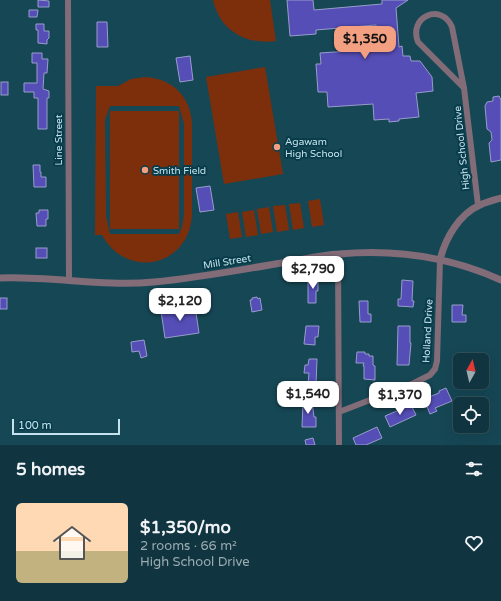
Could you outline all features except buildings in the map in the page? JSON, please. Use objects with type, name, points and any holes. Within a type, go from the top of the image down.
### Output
[{"type":"street","name":"Line Street","points":[[68,0],[69,280]]},
{"type":"street","name":"High School Drive","points":[[464,88],[418,42],[416,28],[424,17],[432,14],[439,15],[446,18],[451,24],[464,88],[478,206]]},
{"type":"street","points":[[440,260],[447,241],[459,222],[468,212],[478,206],[501,198]]},
{"type":"street","name":"Mill Street","points":[[0,278],[33,278],[108,283],[154,282],[338,254],[395,254],[440,260],[470,268],[501,280]]},
{"type":"street","points":[[338,254],[339,445]]},
{"type":"street","name":"Holland Drive","points":[[339,412],[414,383],[430,375],[435,369],[437,361],[440,260]]},
{"type":"shaded area","points":[[213,0],[270,0],[276,41],[254,41],[236,34],[228,28],[222,20],[216,11]]},
{"type":"shaded area","points":[[265,67],[283,174],[224,184],[206,77]]},
{"type":"shaded area","points":[[145,77],[155,78],[171,85],[184,98],[191,114],[192,215],[188,233],[180,246],[169,256],[155,261],[141,262],[126,258],[113,249],[102,235],[95,235],[96,86],[118,86],[131,79]],"holes":[[[110,106],[179,106],[184,124],[184,215],[179,234],[110,234],[106,216],[105,120]]]},
{"type":"shaded area","name":"Smith Field","points":[[110,111],[179,111],[179,229],[110,229]]},
{"type":"shaded area","points":[[320,199],[324,225],[312,227],[308,201]]},
{"type":"shaded area","points":[[300,203],[304,228],[293,230],[289,204]]},
{"type":"shaded area","points":[[285,205],[289,230],[277,232],[273,206]]},
{"type":"shaded area","points":[[269,207],[273,232],[261,234],[257,209]]},
{"type":"shaded area","points":[[254,210],[258,235],[246,237],[242,212]]},
{"type":"shaded area","points":[[238,212],[242,237],[230,239],[226,214]]},
{"type":"place","name":"Agawam High School","points":[[277,147]]},
{"type":"place","name":"Smith Field","points":[[145,170]]}]
